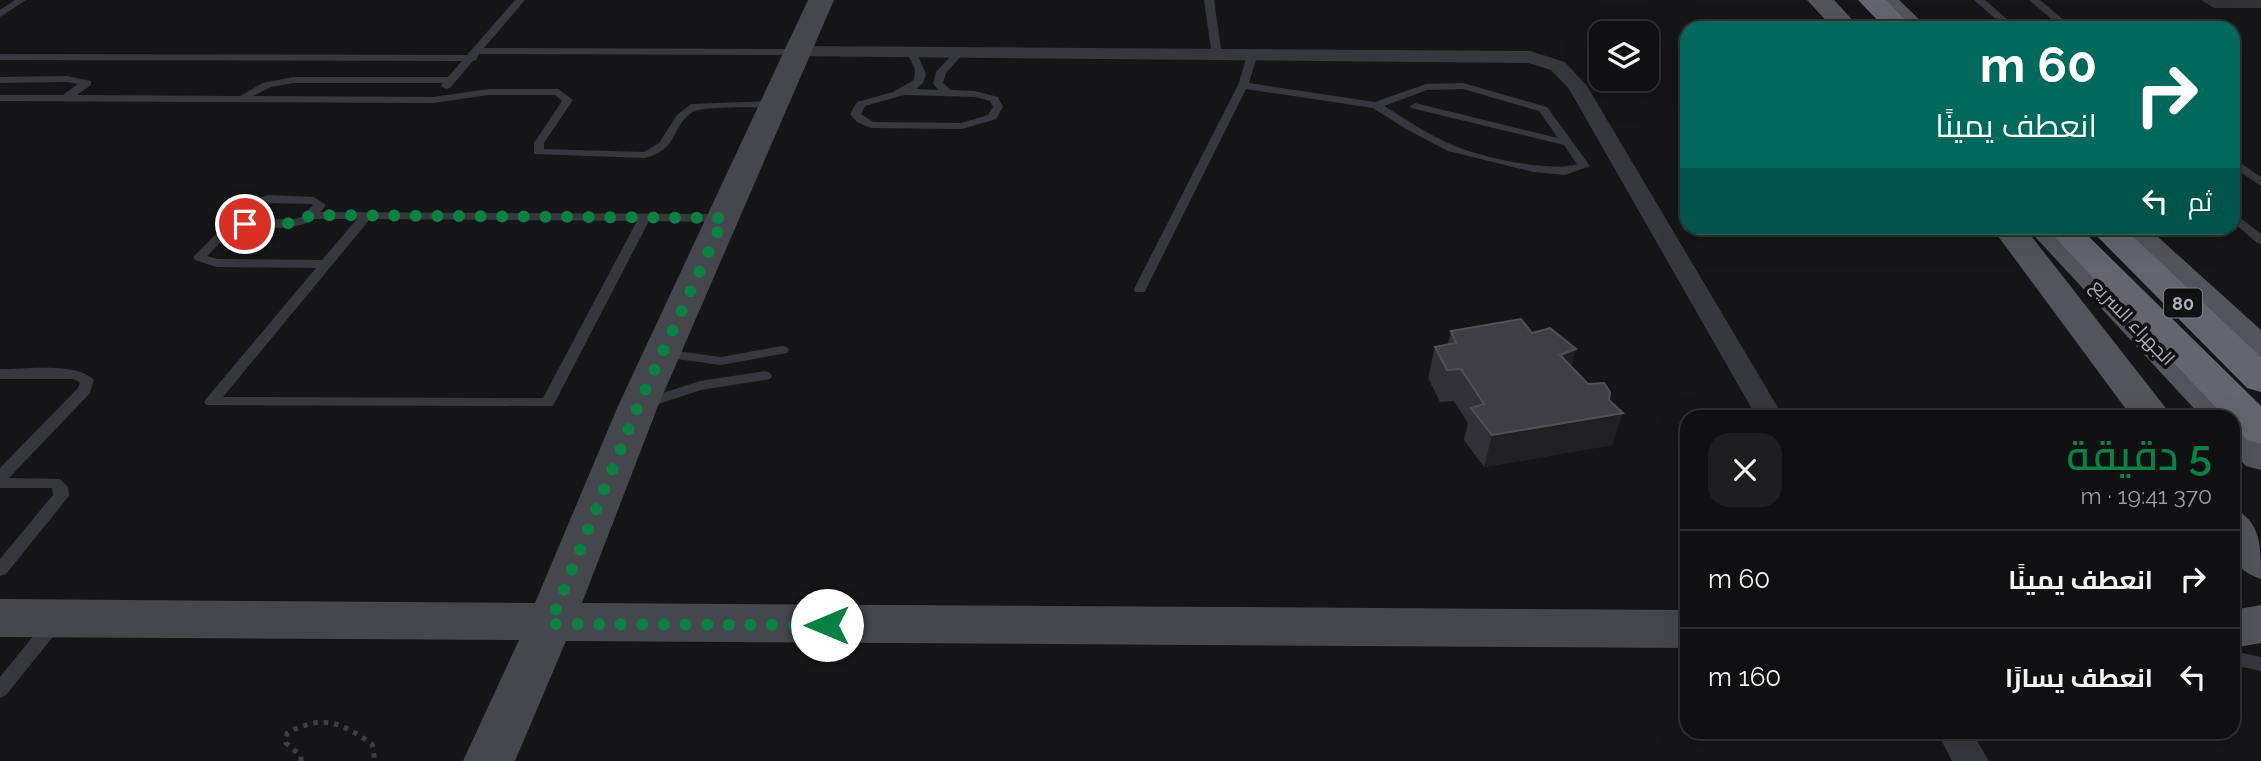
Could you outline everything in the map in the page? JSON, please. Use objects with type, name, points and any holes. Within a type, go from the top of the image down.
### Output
[{"type":"highway","points":[[1842,0],[1862,21]]},
{"type":"highway","points":[[1871,0],[1893,21]]},
{"type":"highway","name":"الجهراء السريع","points":[[2069,235],[2261,430]]},
{"type":"highway","name":"80","points":[[2112,235],[2261,379]]},
{"type":"main road","points":[[1819,0],[1840,21]]},
{"type":"main road","points":[[1884,0],[1907,21]]},
{"type":"main road","points":[[1909,0],[1927,21]]},
{"type":"main road","points":[[2013,235],[2147,410]]},
{"type":"main road","name":"الجهراء السريع","points":[[2050,235],[2217,410]]},
{"type":"main road","points":[[2137,235],[2261,351]]},
{"type":"main road","points":[[2240,434],[2261,456]]},
{"type":"main road","points":[[2240,534],[2261,562]]},
{"type":"main road","points":[[2240,628],[2261,624]]},
{"type":"street","points":[[489,761],[550,624],[638,406],[821,0]]},
{"type":"street","points":[[796,52],[1530,57],[1558,66],[1577,86],[1766,410]]},
{"type":"street","points":[[0,618],[550,624],[1680,629]]},
{"type":"street","points":[[1958,739],[1971,761]]},
{"type":"lane","points":[[0,14],[21,0]]},
{"type":"lane","points":[[433,100],[520,0]]},
{"type":"lane","points":[[1209,0],[1217,56]]},
{"type":"lane","points":[[1979,0],[2004,21]]},
{"type":"lane","points":[[2034,0],[2060,21]]},
{"type":"lane","points":[[0,57],[796,52]]},
{"type":"lane","points":[[903,92],[975,94],[994,99],[998,107],[992,117],[962,126],[871,125],[860,120],[855,114],[862,104],[903,92],[912,88],[921,78],[912,53]]},
{"type":"lane","points":[[947,92],[938,84],[941,72],[959,53]]},
{"type":"lane","points":[[1140,289],[1243,85],[1252,56]]},
{"type":"lane","points":[[0,80],[67,79],[87,83],[66,98]]},
{"type":"lane","points":[[244,98],[257,87],[293,80],[451,80]]},
{"type":"lane","points":[[1243,85],[1376,105],[1452,149],[1533,169],[1565,172],[1584,166],[1543,109],[1464,86],[1426,88],[1376,105]]},
{"type":"lane","points":[[1410,127],[1418,91]]},
{"type":"lane","points":[[0,98],[433,100],[489,92],[558,92],[568,100],[539,143],[538,152],[645,155],[658,152],[665,146],[683,114],[695,106],[774,104]]},
{"type":"lane","points":[[1415,106],[1567,143]]},
{"type":"lane","points":[[2240,166],[2261,183]]},
{"type":"lane","points":[[231,224],[296,223],[311,215],[320,205],[314,201],[267,199],[250,206],[231,224],[199,257],[217,263],[325,264]]},
{"type":"lane","points":[[311,215],[724,218]]},
{"type":"lane","points":[[366,216],[211,402],[548,404],[645,217]]},
{"type":"lane","points":[[2240,222],[2261,240]]},
{"type":"lane","points":[[662,353],[721,361],[782,350]]},
{"type":"lane","points":[[0,374],[76,374],[87,380],[85,390],[0,477]]},
{"type":"lane","points":[[638,406],[700,386],[765,376]]},
{"type":"lane","points":[[0,483],[54,482],[60,487],[61,496],[0,570]]},
{"type":"lane","points":[[0,690],[57,618]]},
{"type":"lane","points":[[2240,660],[2261,664]]},
{"type":"path","points":[[301,761],[302,756],[286,743],[287,733],[306,722],[332,721],[372,744],[375,761]]},
{"type":"building","points":[[1521,319],[1532,333],[1550,328],[1576,349],[1560,355],[1588,384],[1604,383],[1610,392],[1609,400],[1623,413],[1492,435],[1471,408],[1484,404],[1461,369],[1447,370],[1435,347],[1456,343],[1451,331]]},
{"type":"route","points":[[245,224],[296,223],[311,215],[724,218],[638,406],[550,624],[827,625]]}]
